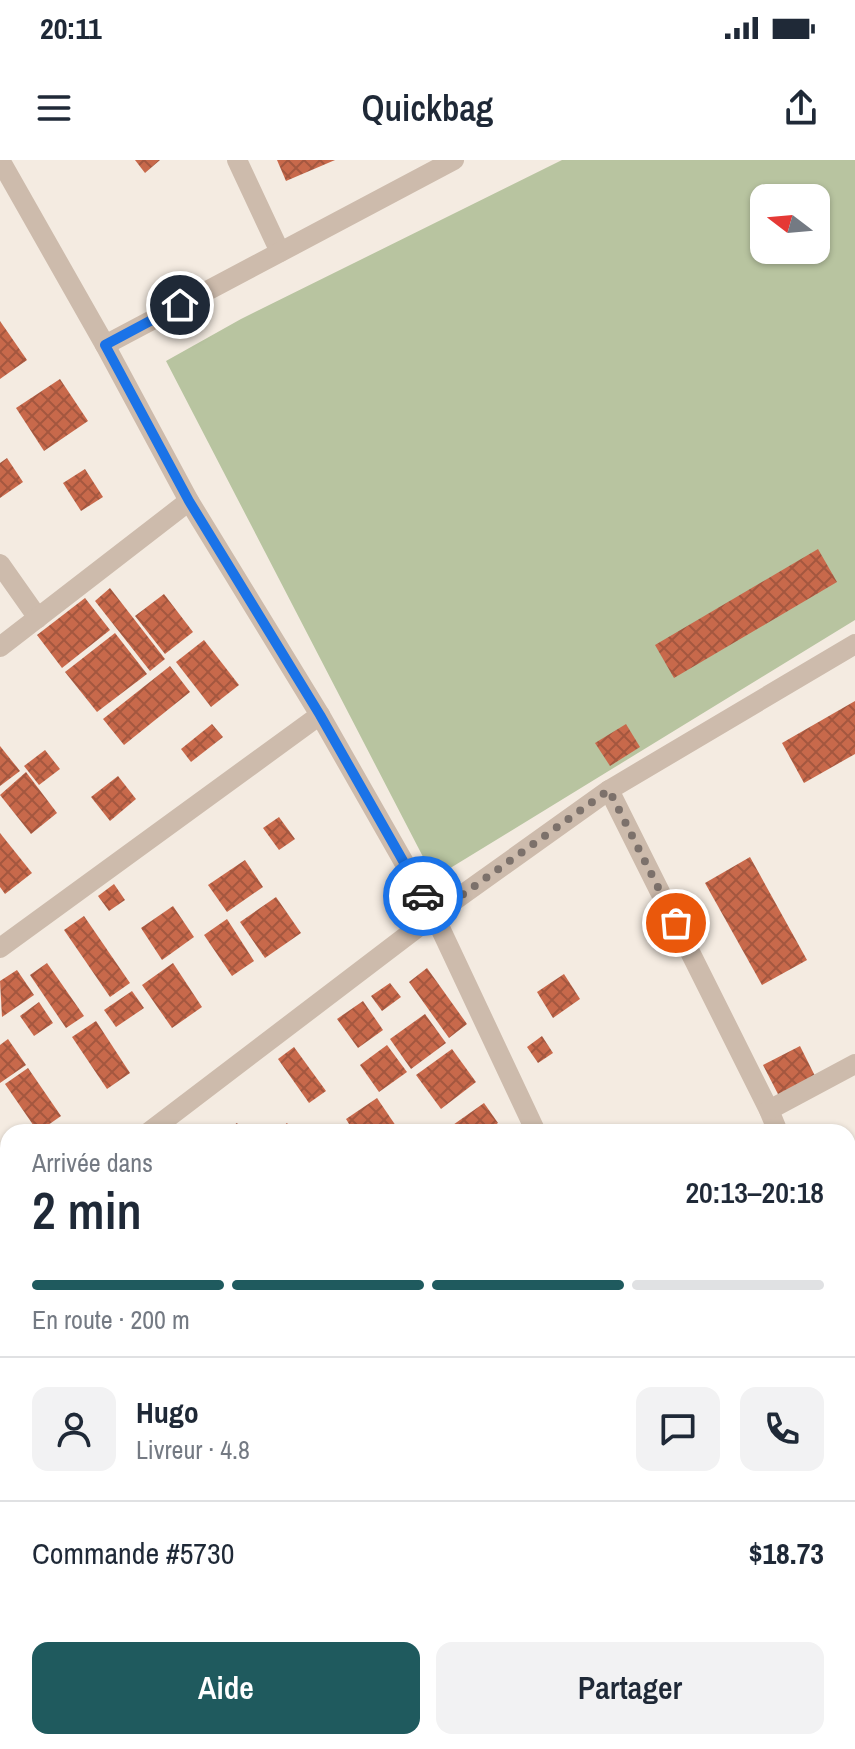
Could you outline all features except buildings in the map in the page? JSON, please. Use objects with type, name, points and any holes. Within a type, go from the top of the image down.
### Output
[{"type":"street","points":[[0,160],[189,501],[320,715],[434,915],[531,1124]]},
{"type":"street","points":[[237,160],[280,252]]},
{"type":"street","points":[[105,345],[454,160]]},
{"type":"street","points":[[0,647],[189,501]]},
{"type":"street","points":[[0,564],[38,618]]},
{"type":"street","points":[[160,1124],[434,915],[609,790],[855,644]]},
{"type":"street","points":[[0,948],[320,715]]},
{"type":"street","points":[[609,790],[775,1124]]},
{"type":"street","points":[[769,1110],[855,1064]]},
{"type":"green space","points":[[562,160],[855,160],[855,620],[434,878],[166,361],[241,319]]},
{"type":"way so far","points":[[423,896],[434,915],[609,790],[676,923]]},
{"type":"route","points":[[180,305],[105,345],[189,501],[320,715],[423,896]]}]
